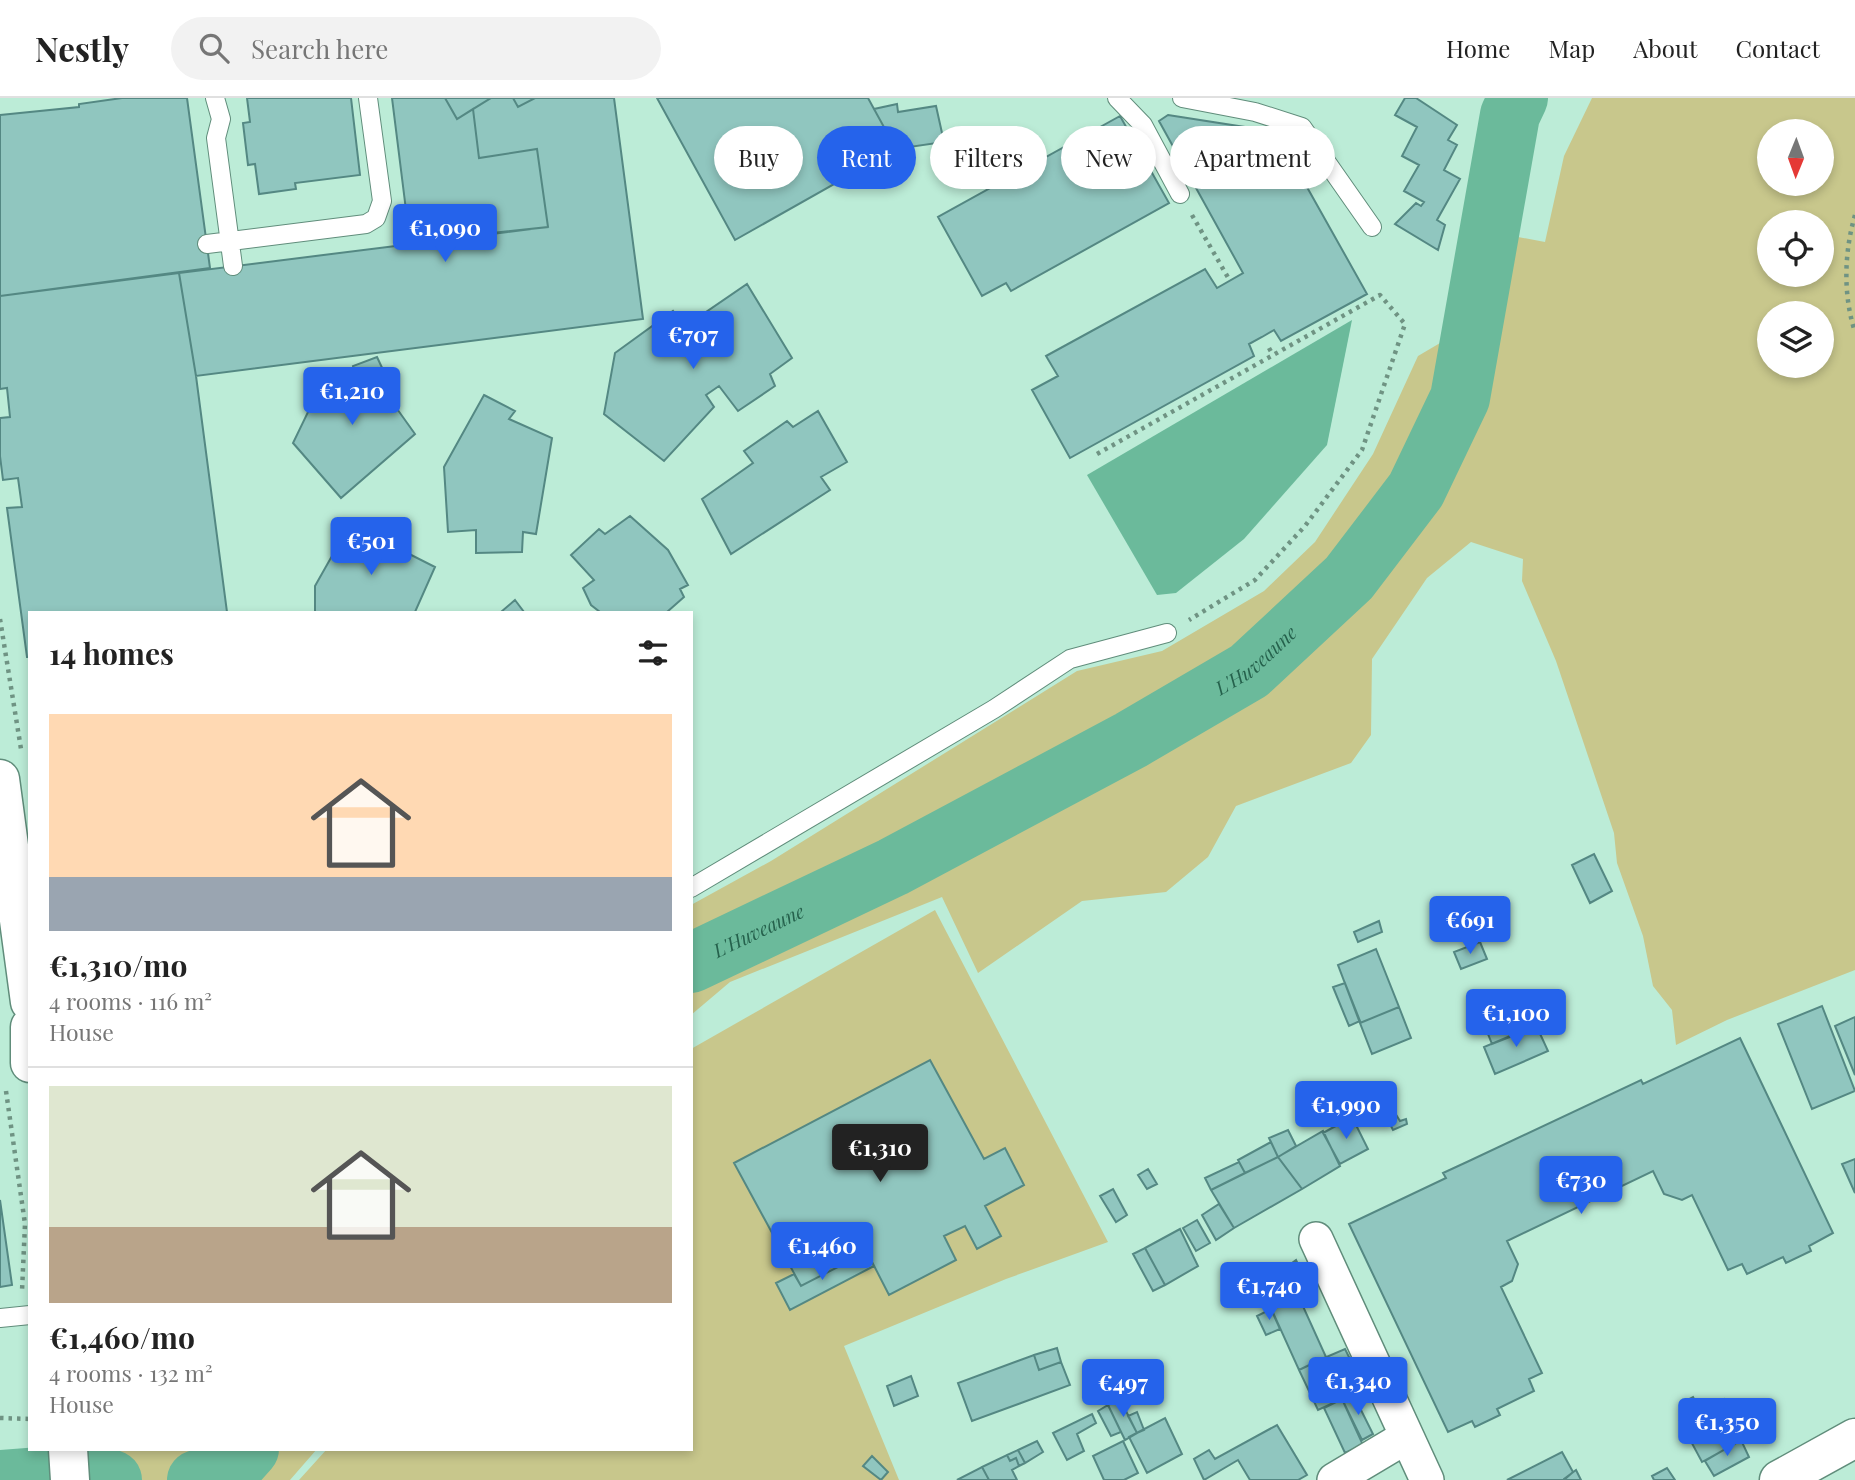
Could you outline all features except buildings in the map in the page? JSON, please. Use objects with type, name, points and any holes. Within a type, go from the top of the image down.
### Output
[{"type":"street","points":[[11,768],[28,977]]},
{"type":"street","points":[[18,1076],[28,1035]]},
{"type":"street","points":[[1316,1239],[1427,1480]]},
{"type":"street","points":[[1334,1480],[1406,1437]]},
{"type":"street","points":[[1779,1480],[1855,1438]]},
{"type":"street","points":[[68,1451],[70,1480]]},
{"type":"lane","points":[[215,98],[221,118],[216,138],[233,266]]},
{"type":"lane","points":[[207,244],[366,224],[376,218],[382,201],[368,98]]},
{"type":"lane","points":[[1117,98],[1143,125],[1180,194]]},
{"type":"lane","points":[[1182,98],[1255,112],[1302,127],[1372,226]]},
{"type":"lane","points":[[693,887],[994,709],[1070,659],[1167,633]]},
{"type":"lane","points":[[0,1318],[26,1316]]},
{"type":"path","points":[[1180,194],[1230,281]]},
{"type":"path","points":[[1855,215],[1848,239],[1847,276],[1849,313],[1855,332]]},
{"type":"path","points":[[1097,454],[1380,295],[1405,324],[1362,450],[1305,526],[1255,580],[1167,633]]},
{"type":"path","points":[[1269,348],[1273,355]]},
{"type":"path","points":[[0,619],[11,768]]},
{"type":"path","points":[[18,1076],[26,1316]]},
{"type":"path","points":[[0,1419],[28,1419]]},
{"type":"shaded area","points":[[1592,98],[1855,98],[1855,970],[1727,1020],[1676,1045],[1672,1010],[1653,986],[1643,936],[1617,863],[1614,833],[1556,661],[1522,581],[1523,559],[1471,542],[1427,578],[1372,659],[1371,735],[1351,763],[1236,806],[1208,857],[1166,892],[1082,901],[978,973],[942,897],[730,982],[693,1013],[693,904],[771,861],[1077,671],[1162,651],[1264,591],[1315,542],[1373,454],[1418,356],[1491,313],[1518,237],[1545,242],[1564,156]]},
{"type":"shaded area","points":[[1352,320],[1327,445],[1244,539],[1176,593],[1157,595],[1087,475]]},
{"type":"shaded area","points":[[935,910],[1108,1242],[1006,1279],[844,1346],[899,1480],[299,1480],[325,1451],[693,1451],[693,1048]]},
{"type":"shaded area","points":[[119,1451],[315,1451],[290,1480],[123,1480]]},
{"type":"waterway","name":"L'Huveaune","points":[[693,962],[893,867],[1131,740],[1249,671],[1349,578],[1416,490],[1460,398],[1510,115],[1518,98]]},
{"type":"waterway","name":"L'Huveaune","points":[[197,1480],[231,1469],[247,1451]]},
{"type":"waterway","name":"L'Huveaune","points":[[2,1480],[54,1476],[112,1480]]}]
